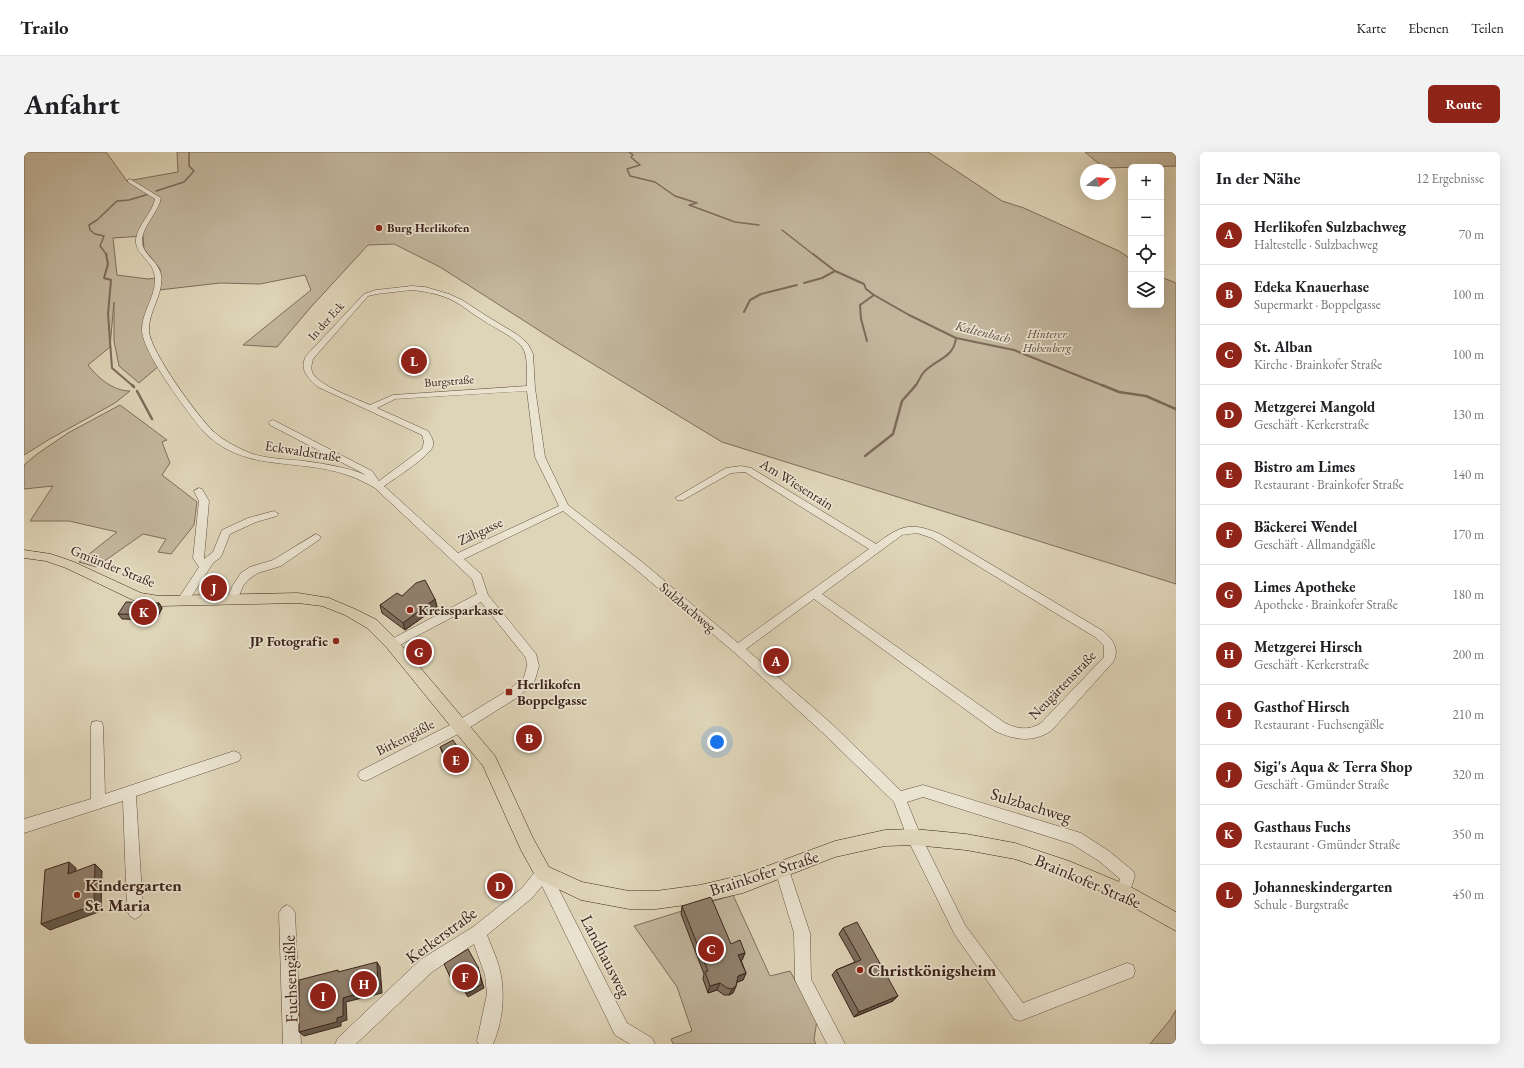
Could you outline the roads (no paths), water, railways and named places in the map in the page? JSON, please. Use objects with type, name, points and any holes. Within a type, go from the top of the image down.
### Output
[{"type":"main road","name":"Gmünder Straße","points":[[24,554],[47,557],[70,565],[138,597],[159,601],[182,602],[298,598],[324,601],[350,612],[372,624],[392,644]]},
{"type":"main road","points":[[392,644],[459,727],[489,761],[527,844],[543,873]]},
{"type":"main road","name":"Brainkofer Straße","points":[[543,873],[581,891],[629,900],[656,900],[700,894],[743,884],[835,849],[886,838],[914,837],[966,842],[1015,851],[1069,869],[1122,892],[1176,922]]},
{"type":"street","name":"Eckwaldstraße","points":[[130,181],[158,198],[158,206],[146,222],[139,238],[139,246],[158,274],[157,288],[146,324],[146,336],[155,354],[198,420],[210,434],[251,456],[279,462],[332,467],[366,477],[378,486],[457,558]]},
{"type":"street","name":"In der Eck","points":[[378,486],[426,451],[429,445],[429,439],[426,433],[321,385],[309,374],[307,366],[309,358],[366,295],[376,292],[412,288],[426,289],[447,295],[460,301],[482,317],[515,337],[526,346],[529,354],[531,388]]},
{"type":"street","name":"Burgstraße","points":[[372,407],[393,397],[531,388]]},
{"type":"street","name":"Sulzbachweg","points":[[531,388],[540,457],[564,507],[637,564],[738,649],[828,729],[899,798],[914,837],[960,930],[1020,1012],[1127,972]]},
{"type":"street","points":[[273,423],[369,473],[378,486]]},
{"type":"street","name":"Am Wiesenrain","points":[[680,498],[729,470],[742,468],[748,470],[876,549]]},
{"type":"street","points":[[199,491],[204,501],[198,558],[204,567]]},
{"type":"street","name":"Zähgasse","points":[[483,596],[477,577],[457,558],[564,507]]},
{"type":"street","points":[[182,602],[209,560],[217,554],[226,532],[252,520],[274,514]]},
{"type":"street","name":"Neugärtenstraße","points":[[738,649],[876,549],[904,530],[920,530],[928,532],[1099,634],[1107,641],[1111,648],[1111,654],[1109,659],[1046,727],[1040,732],[1031,735],[1021,735],[1000,727],[814,594]]},
{"type":"street","points":[[232,600],[238,585],[245,576],[254,570],[277,563],[316,537]]},
{"type":"street","points":[[392,644],[483,596]]},
{"type":"street","name":"Birkengäßle","points":[[365,776],[459,727],[514,693],[529,680],[533,666],[532,657],[483,596]]},
{"type":"street","points":[[97,726],[98,803]]},
{"type":"street","points":[[24,826],[129,793],[234,757]]},
{"type":"street","name":"Sulzbachweg","points":[[899,798],[923,791],[1076,838],[1104,856],[1128,876],[1122,892]]},
{"type":"street","points":[[129,793],[135,911]]},
{"type":"street","points":[[782,870],[802,932],[803,980],[836,1044]]},
{"type":"street","name":"Kerkerstraße","points":[[344,1044],[426,966],[478,932],[527,893],[543,873]]},
{"type":"street","name":"Landhausweg","points":[[543,873],[621,1029],[646,1044]]},
{"type":"street","name":"Fuchsengäßle","points":[[287,913],[292,1044]]},
{"type":"street","points":[[478,932],[494,974],[495,994],[486,1041]]},
{"type":"waterway","points":[[156,191],[184,182],[194,171],[189,166],[189,152]]},
{"type":"waterway","name":"Kaltenbach","points":[[629,152],[633,155],[631,157],[640,165],[627,169],[630,176],[655,182],[675,196],[697,203],[689,205],[735,222],[759,225]]},
{"type":"waterway","points":[[107,255],[100,246],[104,236],[95,234],[90,230],[89,225],[97,220],[117,201],[129,200],[149,194]]},
{"type":"waterway","name":"Kaltenbach","points":[[782,230],[814,255]]},
{"type":"waterway","points":[[106,254],[108,264],[104,278],[111,280],[108,314],[112,368],[133,386]]},
{"type":"waterway","name":"Kaltenbach","points":[[813,254],[835,271]]},
{"type":"waterway","points":[[804,283],[822,278],[835,271]]},
{"type":"waterway","name":"Kaltenbach","points":[[835,271],[864,284],[866,289],[874,295]]},
{"type":"waterway","points":[[744,312],[750,300],[761,294],[797,285]]},
{"type":"waterway","points":[[867,341],[861,319],[860,305],[874,295]]},
{"type":"waterway","name":"Kaltenbach","points":[[874,295],[909,315],[956,338]]},
{"type":"waterway","points":[[916,385],[924,372],[944,358],[952,350],[955,345],[956,338]]},
{"type":"waterway","name":"Kaltenbach","points":[[956,338],[1014,350],[1104,386]]},
{"type":"waterway","points":[[865,456],[893,434],[902,401],[916,385]]},
{"type":"waterway","name":"Kaltenbach","points":[[1102,385],[1119,392],[1146,396],[1176,409]]},
{"type":"waterway","points":[[137,391],[152,419]]},
{"type":"place","name":"Burg Herlikofen","points":[[379,228]]},
{"type":"place","name":"Johanneskindergarten","points":[[414,361]]},
{"type":"place","name":"Sigi's Aqua & Terra Shop","points":[[214,588]]},
{"type":"place","name":"Kreissparkasse","points":[[410,610]]},
{"type":"place","name":"Gasthaus Fuchs","points":[[144,612]]},
{"type":"place","name":"JP Fotografie","points":[[336,641]]},
{"type":"place","name":"Limes Apotheke","points":[[419,652]]},
{"type":"place","name":"Herlikofen Sulzbachweg","points":[[776,661]]},
{"type":"place","name":"Herlikofen Boppelgasse","points":[[509,692]]},
{"type":"place","name":"Edeka Knauerhase","points":[[529,738]]},
{"type":"place","name":"Bistro am Limes","points":[[456,760]]},
{"type":"place","name":"Metzgerei Mangold","points":[[500,886]]},
{"type":"place","name":"Kindergarten St. Maria","points":[[77,895]]},
{"type":"place","name":"St. Alban","points":[[711,949]]},
{"type":"place","name":"Christkönigsheim","points":[[860,970]]},
{"type":"place","name":"Bäckerei Wendel","points":[[465,977]]},
{"type":"place","name":"Metzgerei Hirsch","points":[[364,984]]},
{"type":"place","name":"Gasthof Hirsch","points":[[323,996]]},
{"type":"park label","name":"Hinterer Hohenberg","points":[[1047,341]]}]
